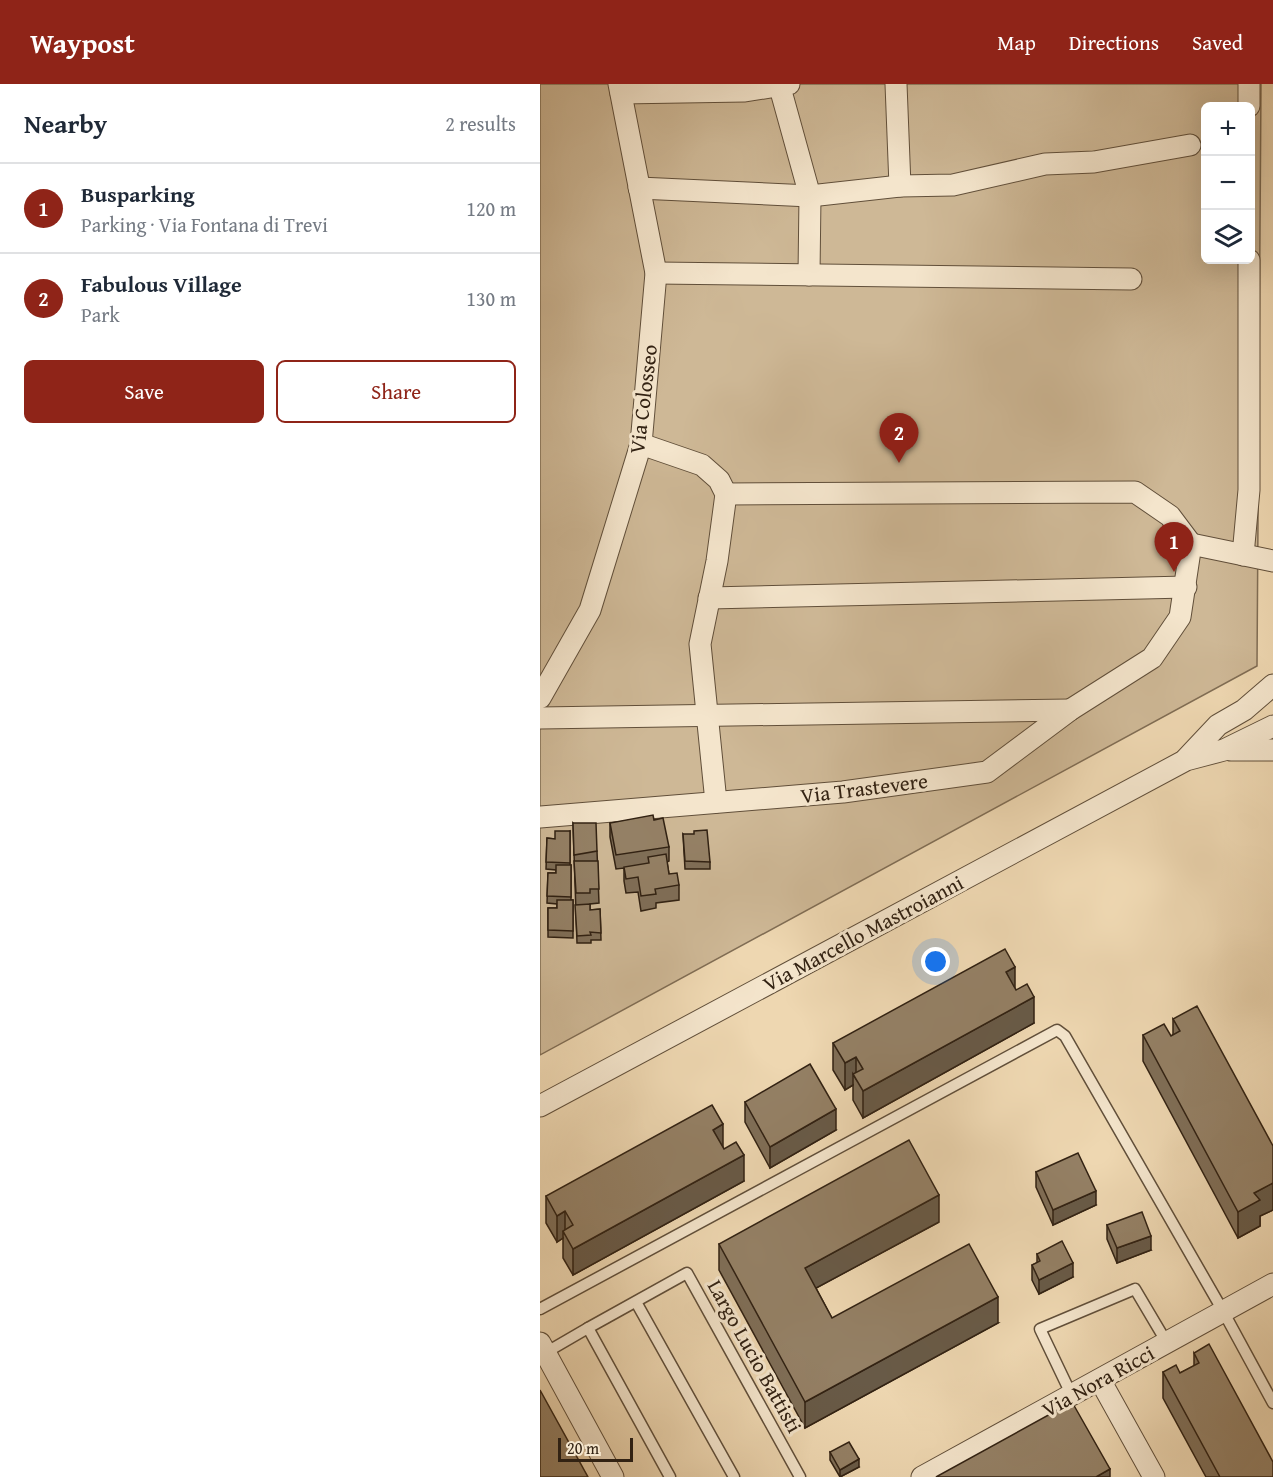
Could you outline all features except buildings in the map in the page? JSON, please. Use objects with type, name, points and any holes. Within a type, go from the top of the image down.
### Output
[{"type":"street","points":[[896,84],[900,186]]},
{"type":"street","points":[[1249,84],[1249,102]]},
{"type":"street","points":[[620,89],[745,91],[782,85],[810,196],[809,275]]},
{"type":"street","name":"Via Colosseo","points":[[540,698],[590,610],[641,444],[656,273],[620,89]]},
{"type":"street","points":[[639,188],[810,196],[900,186],[953,185],[982,176],[1045,164],[1094,162],[1190,145]]},
{"type":"street","points":[[1243,555],[1249,490],[1249,264]]},
{"type":"street","points":[[656,273],[1131,279]]},
{"type":"street","points":[[641,444],[702,465],[719,480],[726,494],[710,598],[700,645],[716,802]]},
{"type":"street","points":[[726,494],[1135,492],[1170,516],[1191,544],[1273,561]]},
{"type":"street","points":[[710,598],[1186,587],[1191,544]]},
{"type":"street","name":"Via Trastevere","points":[[540,817],[843,792],[987,772],[1070,710],[1152,658],[1180,617],[1186,587]]},
{"type":"street","points":[[1186,760],[1218,725],[1244,710],[1273,685]]},
{"type":"street","points":[[540,718],[1070,710]]},
{"type":"street","points":[[1186,760],[1224,750],[1273,726]]},
{"type":"street","points":[[1224,750],[1273,750]]},
{"type":"street","name":"Via Marcello Mastroianni","points":[[540,1106],[1186,760]]},
{"type":"street","name":"Via Nora Ricci","points":[[922,1477],[1273,1284]]},
{"type":"street","points":[[543,1348],[613,1477]]},
{"type":"street","points":[[1100,1380],[1154,1477]]},
{"type":"lane","points":[[540,1309],[1057,1030],[1065,1036],[1223,1311],[1273,1403]]},
{"type":"lane","name":"Largo Lucio Battisti","points":[[543,1348],[588,1328],[687,1274],[800,1477]]},
{"type":"lane","points":[[1072,1396],[1040,1329],[1135,1289],[1167,1343]]},
{"type":"lane","points":[[636,1302],[734,1477]]},
{"type":"lane","points":[[588,1328],[670,1477]]},
{"type":"shaded area","points":[[540,84],[1261,84],[1257,666],[540,1055]]},
{"type":"place","name":"Fabulous Village","points":[[899,463]]},
{"type":"place","name":"Busparking","points":[[1174,572]]}]
